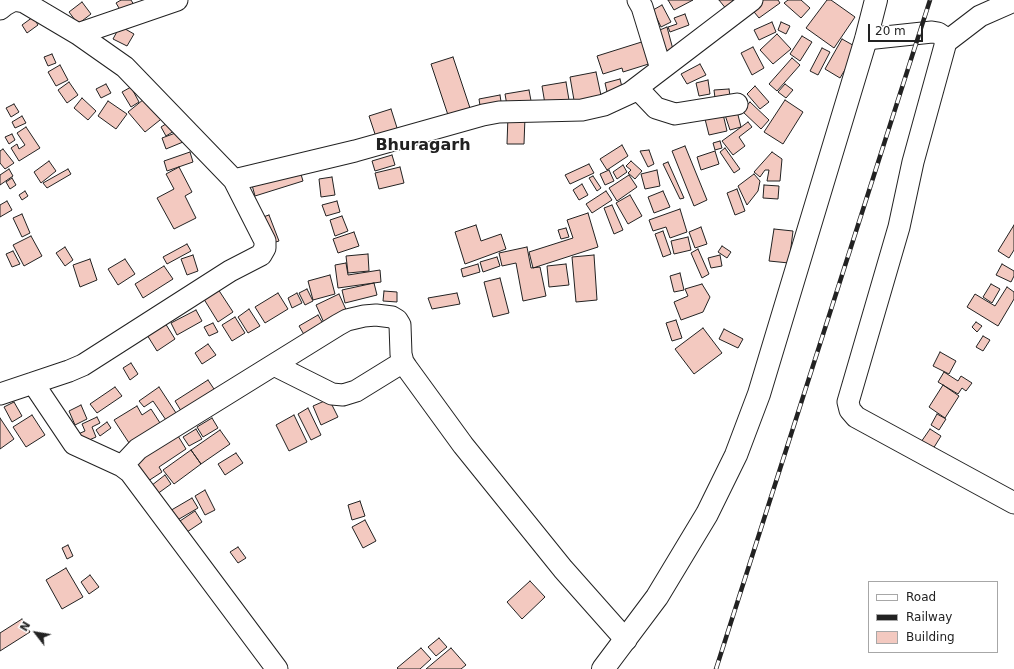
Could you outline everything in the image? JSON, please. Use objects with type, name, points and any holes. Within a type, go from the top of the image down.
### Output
[{"type":"highway","points":[[603,669],[657,597],[707,514],[736,455],[759,394],[866,39],[876,0]]},
{"type":"street","points":[[0,9],[14,0],[24,2],[78,34],[125,67],[234,180],[265,241],[265,248],[261,255],[230,271],[94,359],[69,371],[0,394]]},
{"type":"street","points":[[78,34],[176,0]]},
{"type":"street","points":[[638,0],[642,7],[661,69]]},
{"type":"street","points":[[234,180],[355,151],[483,115],[499,112],[582,110],[604,105],[624,97],[637,88],[752,0]]},
{"type":"street","points":[[1014,0],[980,16],[946,42],[913,162],[900,227],[848,402],[850,410],[856,417],[1014,503]]},
{"type":"street","points":[[866,39],[932,32],[938,33],[944,37],[946,42]]},
{"type":"street","points":[[637,88],[656,108],[675,114],[737,104]]},
{"type":"street","points":[[122,466],[138,449],[338,325],[348,320],[364,316],[376,315],[392,317],[397,320],[400,325],[401,354],[403,362],[463,445],[558,563],[626,640]]},
{"type":"street","points":[[274,365],[332,394],[343,395],[356,391],[403,362]]},
{"type":"street","points":[[33,383],[74,444],[122,466],[130,472],[277,669]]},
{"type":"building","points":[[121,0],[131,0],[134,5],[122,13],[116,3]]},
{"type":"building","points":[[668,0],[693,0],[674,10]]},
{"type":"building","points":[[719,0],[733,0],[732,1],[737,7],[727,10]]},
{"type":"building","points":[[759,0],[778,0],[780,3],[759,18],[750,7]]},
{"type":"building","points":[[788,0],[801,0],[810,8],[801,18],[784,3]]},
{"type":"building","points":[[827,0],[831,0],[855,17],[834,48],[806,28]]},
{"type":"building","points":[[82,2],[91,14],[78,24],[69,12]]},
{"type":"building","points":[[662,5],[671,22],[661,27],[653,10]]},
{"type":"building","points":[[685,14],[689,25],[670,32],[668,27],[677,24],[674,18]]},
{"type":"building","points":[[33,17],[38,25],[27,33],[22,25]]},
{"type":"building","points":[[772,22],[776,32],[759,40],[754,30]]},
{"type":"building","points":[[781,22],[790,26],[786,34],[778,30]]},
{"type":"building","points":[[120,26],[134,34],[127,46],[113,39]]},
{"type":"building","points":[[667,27],[675,57],[659,49],[655,32]]},
{"type":"building","points":[[777,34],[791,49],[773,64],[760,50]]},
{"type":"building","points":[[802,36],[812,42],[800,61],[790,54]]},
{"type":"building","points":[[842,39],[858,48],[840,78],[825,69]]},
{"type":"building","points":[[648,40],[655,62],[623,72],[622,68],[603,74],[597,56]]},
{"type":"building","points":[[753,47],[764,68],[752,75],[741,53]]},
{"type":"building","points":[[822,48],[830,52],[818,75],[810,71]]},
{"type":"building","points":[[52,54],[56,63],[48,66],[44,57]]},
{"type":"building","points":[[453,57],[472,114],[450,121],[431,64]]},
{"type":"building","points":[[792,58],[800,65],[777,91],[769,84]]},
{"type":"building","points":[[700,64],[706,75],[687,84],[681,74]]},
{"type":"building","points":[[60,65],[68,80],[56,86],[48,72]]},
{"type":"building","points":[[596,72],[602,100],[575,106],[570,77]]},
{"type":"building","points":[[620,79],[623,91],[608,96],[605,83]]},
{"type":"building","points":[[708,80],[710,94],[699,96],[696,83]]},
{"type":"building","points":[[69,82],[78,95],[67,103],[58,90]]},
{"type":"building","points":[[566,82],[570,106],[546,110],[542,86]]},
{"type":"building","points":[[106,84],[111,93],[101,98],[96,89]]},
{"type":"building","points":[[785,84],[793,90],[786,98],[778,92]]},
{"type":"building","points":[[755,86],[769,102],[760,109],[747,94]]},
{"type":"building","points":[[131,87],[139,102],[131,107],[122,92]]},
{"type":"building","points":[[729,89],[730,96],[715,98],[714,90]]},
{"type":"building","points":[[529,90],[532,106],[508,111],[505,94]]},
{"type":"building","points":[[149,95],[165,116],[145,132],[128,112]]},
{"type":"building","points":[[500,95],[502,108],[481,112],[479,99]]},
{"type":"building","points":[[82,98],[96,111],[88,120],[74,108]]},
{"type":"building","points":[[785,100],[803,112],[783,144],[764,132]]},
{"type":"building","points":[[108,101],[127,114],[116,129],[98,116]]},
{"type":"building","points":[[750,102],[769,120],[761,129],[742,111]]},
{"type":"building","points":[[14,104],[19,112],[11,117],[6,108]]},
{"type":"building","points":[[391,109],[398,131],[376,137],[369,116]]},
{"type":"building","points":[[737,111],[741,127],[730,130],[725,115]]},
{"type":"building","points":[[723,114],[727,131],[709,135],[705,119]]},
{"type":"building","points":[[22,116],[26,123],[15,128],[12,122]]},
{"type":"building","points":[[508,116],[525,117],[524,144],[507,144]]},
{"type":"building","points":[[169,122],[174,131],[166,136],[161,127]]},
{"type":"building","points":[[748,122],[752,127],[739,137],[745,146],[733,155],[722,141]]},
{"type":"building","points":[[26,127],[40,148],[19,161],[11,148],[17,144],[19,149],[25,145],[17,133]]},
{"type":"building","points":[[178,132],[183,142],[166,149],[162,138]]},
{"type":"building","points":[[12,134],[15,140],[9,144],[5,137]]},
{"type":"building","points":[[720,141],[722,148],[715,150],[713,143]]},
{"type":"building","points":[[622,145],[628,156],[607,170],[600,159]]},
{"type":"building","points":[[685,146],[707,200],[694,206],[672,151]]},
{"type":"building","points":[[725,148],[740,169],[734,173],[720,152]]},
{"type":"building","points":[[3,149],[14,163],[5,169],[0,163],[0,151]]},
{"type":"building","points":[[649,150],[654,164],[648,167],[640,151]]},
{"type":"building","points":[[715,151],[719,164],[701,170],[697,157]]},
{"type":"building","points":[[190,152],[193,162],[167,171],[164,161]]},
{"type":"building","points":[[772,152],[782,159],[780,181],[767,181],[769,170],[765,170],[760,177],[754,172]]},
{"type":"building","points":[[392,155],[395,165],[375,171],[372,161]]},
{"type":"building","points":[[49,161],[56,171],[41,183],[34,172]]},
{"type":"building","points":[[631,161],[642,171],[635,179],[628,173],[631,170],[626,166]]},
{"type":"building","points":[[668,162],[684,198],[680,199],[663,164]]},
{"type":"building","points":[[589,164],[594,173],[570,184],[565,175]]},
{"type":"building","points":[[623,165],[627,172],[617,179],[613,172]]},
{"type":"building","points":[[179,167],[192,192],[185,196],[196,218],[174,229],[157,198],[174,189],[166,174]]},
{"type":"building","points":[[400,167],[404,183],[379,189],[375,173]]},
{"type":"building","points":[[9,169],[13,176],[0,185],[0,175]]},
{"type":"building","points":[[68,169],[71,174],[47,188],[43,183]]},
{"type":"building","points":[[609,170],[614,181],[605,185],[600,174]]},
{"type":"building","points":[[657,170],[660,186],[645,189],[641,174]]},
{"type":"building","points":[[300,171],[303,181],[255,196],[252,185]]},
{"type":"building","points":[[754,174],[760,181],[758,191],[747,205],[738,186]]},
{"type":"building","points":[[629,175],[637,187],[617,201],[609,188]]},
{"type":"building","points":[[593,176],[601,188],[597,191],[589,178]]},
{"type":"building","points":[[332,177],[335,195],[321,197],[319,179]]},
{"type":"building","points":[[12,178],[16,185],[10,189],[6,182]]},
{"type":"building","points":[[582,184],[588,195],[579,200],[573,190]]},
{"type":"building","points":[[764,185],[779,186],[778,199],[763,198]]},
{"type":"building","points":[[737,189],[745,211],[735,215],[727,193]]},
{"type":"building","points":[[25,191],[28,196],[22,200],[19,195]]},
{"type":"building","points":[[606,191],[612,200],[592,213],[586,204]]},
{"type":"building","points":[[663,191],[670,207],[654,213],[648,197]]},
{"type":"building","points":[[630,195],[642,216],[628,224],[616,203]]},
{"type":"building","points":[[7,201],[12,210],[0,217],[0,205]]},
{"type":"building","points":[[337,201],[340,212],[326,216],[322,205]]},
{"type":"building","points":[[612,205],[623,230],[614,234],[604,208]]},
{"type":"building","points":[[680,209],[687,232],[670,238],[666,227],[653,231],[649,220]]},
{"type":"building","points":[[588,213],[598,247],[533,268],[529,252],[573,238],[567,220]]},
{"type":"building","points":[[22,214],[30,233],[22,237],[13,218]]},
{"type":"building","points":[[269,215],[279,241],[269,244],[260,218]]},
{"type":"building","points":[[342,216],[348,231],[335,236],[330,220]]},
{"type":"building","points":[[476,225],[481,241],[501,234],[506,249],[465,264],[455,232]]},
{"type":"building","points":[[1014,225],[1014,250],[1009,258],[998,251]]},
{"type":"building","points":[[701,227],[707,244],[695,248],[689,232]]},
{"type":"building","points":[[566,228],[569,237],[561,239],[558,230]]},
{"type":"building","points":[[774,229],[793,231],[789,263],[769,261]]},
{"type":"building","points":[[663,231],[671,254],[663,257],[655,234]]},
{"type":"building","points":[[354,232],[359,246],[338,253],[333,239]]},
{"type":"building","points":[[31,236],[42,256],[24,266],[13,245]]},
{"type":"building","points":[[688,237],[691,250],[674,254],[671,241]]},
{"type":"building","points":[[187,244],[191,251],[167,264],[163,257]]},
{"type":"building","points":[[722,246],[731,252],[727,258],[718,252]]},
{"type":"building","points":[[65,247],[73,260],[65,266],[56,253]]},
{"type":"building","points":[[527,247],[531,268],[540,267],[546,296],[523,301],[516,263],[502,266],[499,253]]},
{"type":"building","points":[[698,249],[709,274],[702,278],[691,253]]},
{"type":"building","points":[[13,251],[20,264],[12,267],[6,254]]},
{"type":"building","points":[[368,254],[369,271],[348,273],[346,256]]},
{"type":"building","points":[[193,255],[198,271],[187,275],[181,259]]},
{"type":"building","points":[[594,255],[597,300],[576,302],[572,257]]},
{"type":"building","points":[[720,255],[722,266],[711,268],[708,258]]},
{"type":"building","points":[[497,257],[500,266],[483,272],[480,262]]},
{"type":"building","points":[[90,259],[97,280],[80,287],[73,265]]},
{"type":"building","points":[[125,259],[135,274],[118,285],[108,269]]},
{"type":"building","points":[[346,263],[348,275],[380,270],[381,282],[338,288],[335,265]]},
{"type":"building","points":[[478,264],[480,272],[463,277],[461,269]]},
{"type":"building","points":[[566,264],[569,285],[549,287],[547,266]]},
{"type":"building","points":[[1002,264],[1014,271],[1014,276],[1011,282],[996,275]]},
{"type":"building","points":[[164,266],[173,279],[143,298],[135,284]]},
{"type":"building","points":[[680,273],[684,290],[674,292],[670,276]]},
{"type":"building","points":[[330,275],[335,294],[313,300],[308,281]]},
{"type":"building","points":[[500,278],[509,313],[493,317],[484,282]]},
{"type":"building","points":[[374,283],[377,295],[345,303],[342,290]]},
{"type":"building","points":[[702,284],[710,297],[703,312],[681,320],[674,302],[688,296],[685,289]]},
{"type":"building","points":[[991,284],[1000,289],[992,303],[983,297]]},
{"type":"building","points":[[216,286],[233,312],[218,322],[202,296]]},
{"type":"building","points":[[1007,287],[1014,292],[1014,299],[998,326],[967,307],[975,294],[995,306]]},
{"type":"building","points":[[307,289],[313,301],[305,305],[299,293]]},
{"type":"building","points":[[384,291],[397,292],[397,302],[383,301]]},
{"type":"building","points":[[278,293],[288,309],[265,323],[255,307]]},
{"type":"building","points":[[297,293],[302,303],[292,308],[288,298]]},
{"type":"building","points":[[457,293],[460,304],[432,309],[428,298]]},
{"type":"building","points":[[339,294],[348,314],[325,325],[316,305]]},
{"type":"building","points":[[249,309],[260,326],[248,333],[238,317]]},
{"type":"building","points":[[196,310],[202,321],[177,335],[171,323]]},
{"type":"building","points":[[318,315],[325,327],[306,338],[299,326]]},
{"type":"building","points":[[235,317],[245,333],[232,341],[222,325]]},
{"type":"building","points":[[162,318],[175,339],[157,351],[144,330]]},
{"type":"building","points":[[676,320],[682,338],[672,341],[666,323]]},
{"type":"building","points":[[976,322],[982,326],[977,332],[972,327]]},
{"type":"building","points":[[213,323],[218,332],[209,336],[204,327]]},
{"type":"building","points":[[703,328],[722,353],[694,374],[675,349]]},
{"type":"building","points":[[724,329],[743,339],[738,348],[719,339]]},
{"type":"building","points":[[983,336],[990,340],[983,351],[976,347]]},
{"type":"building","points":[[208,344],[216,355],[202,364],[195,353]]},
{"type":"building","points":[[940,352],[956,361],[949,374],[933,366]]},
{"type":"building","points":[[131,363],[138,374],[130,380],[123,368]]},
{"type":"building","points":[[944,372],[958,381],[961,376],[972,383],[966,391],[962,388],[958,394],[938,382]]},
{"type":"building","points":[[208,380],[216,392],[183,414],[175,401]]},
{"type":"building","points":[[943,385],[959,396],[945,418],[929,407]]},
{"type":"building","points":[[115,387],[122,396],[97,413],[90,404]]},
{"type":"building","points":[[159,387],[178,416],[168,423],[153,401],[144,407],[139,401]]},
{"type":"building","points":[[329,399],[338,417],[321,425],[313,406]]},
{"type":"building","points":[[14,402],[22,416],[12,422],[4,407]]},
{"type":"building","points":[[81,405],[87,419],[75,425],[69,411]]},
{"type":"building","points":[[137,406],[142,415],[151,409],[162,426],[131,446],[114,420]]},
{"type":"building","points":[[308,408],[321,435],[311,440],[298,414]]},
{"type":"building","points":[[937,414],[946,419],[939,430],[931,425]]},
{"type":"building","points":[[32,415],[45,435],[26,447],[13,427]]},
{"type":"building","points":[[294,415],[307,442],[289,451],[276,425]]},
{"type":"building","points":[[97,417],[100,423],[92,427],[96,437],[80,444],[76,435],[85,431],[82,424]]},
{"type":"building","points":[[0,418],[14,439],[0,449]]},
{"type":"building","points":[[212,418],[218,428],[203,437],[197,427]]},
{"type":"building","points":[[107,422],[111,428],[100,436],[96,430]]},
{"type":"building","points":[[196,429],[202,439],[189,446],[183,437]]},
{"type":"building","points":[[930,429],[941,436],[933,449],[921,442]]},
{"type":"building","points":[[220,430],[230,444],[201,464],[191,450]]},
{"type":"building","points":[[175,431],[186,449],[159,467],[162,472],[145,483],[131,459]]},
{"type":"building","points":[[191,450],[201,464],[174,484],[163,470]]},
{"type":"building","points":[[236,453],[243,463],[225,475],[218,464]]},
{"type":"building","points":[[165,475],[171,484],[153,497],[147,489]]},
{"type":"building","points":[[205,490],[215,510],[205,515],[195,496]]},
{"type":"building","points":[[192,498],[198,508],[174,522],[168,512]]},
{"type":"building","points":[[360,501],[365,516],[352,520],[348,505]]},
{"type":"building","points":[[195,511],[202,522],[181,536],[174,525]]},
{"type":"building","points":[[365,520],[376,541],[363,548],[352,527]]},
{"type":"building","points":[[68,545],[73,556],[67,559],[62,548]]},
{"type":"building","points":[[238,547],[246,558],[238,563],[230,552]]},
{"type":"building","points":[[66,568],[83,597],[62,609],[46,580]]},
{"type":"building","points":[[90,575],[99,587],[89,594],[81,582]]},
{"type":"building","points":[[530,581],[545,597],[522,619],[507,602]]},
{"type":"building","points":[[22,619],[30,632],[0,651],[0,633]]},
{"type":"building","points":[[439,638],[447,647],[436,656],[428,647]]},
{"type":"building","points":[[421,648],[431,659],[420,669],[397,668]]},
{"type":"building","points":[[451,648],[466,665],[461,669],[426,669]]},
{"type":"railway","points":[[716,669],[930,0]]},
{"type":"district","name":"Bhuragarh","points":[[423,146]]}]
